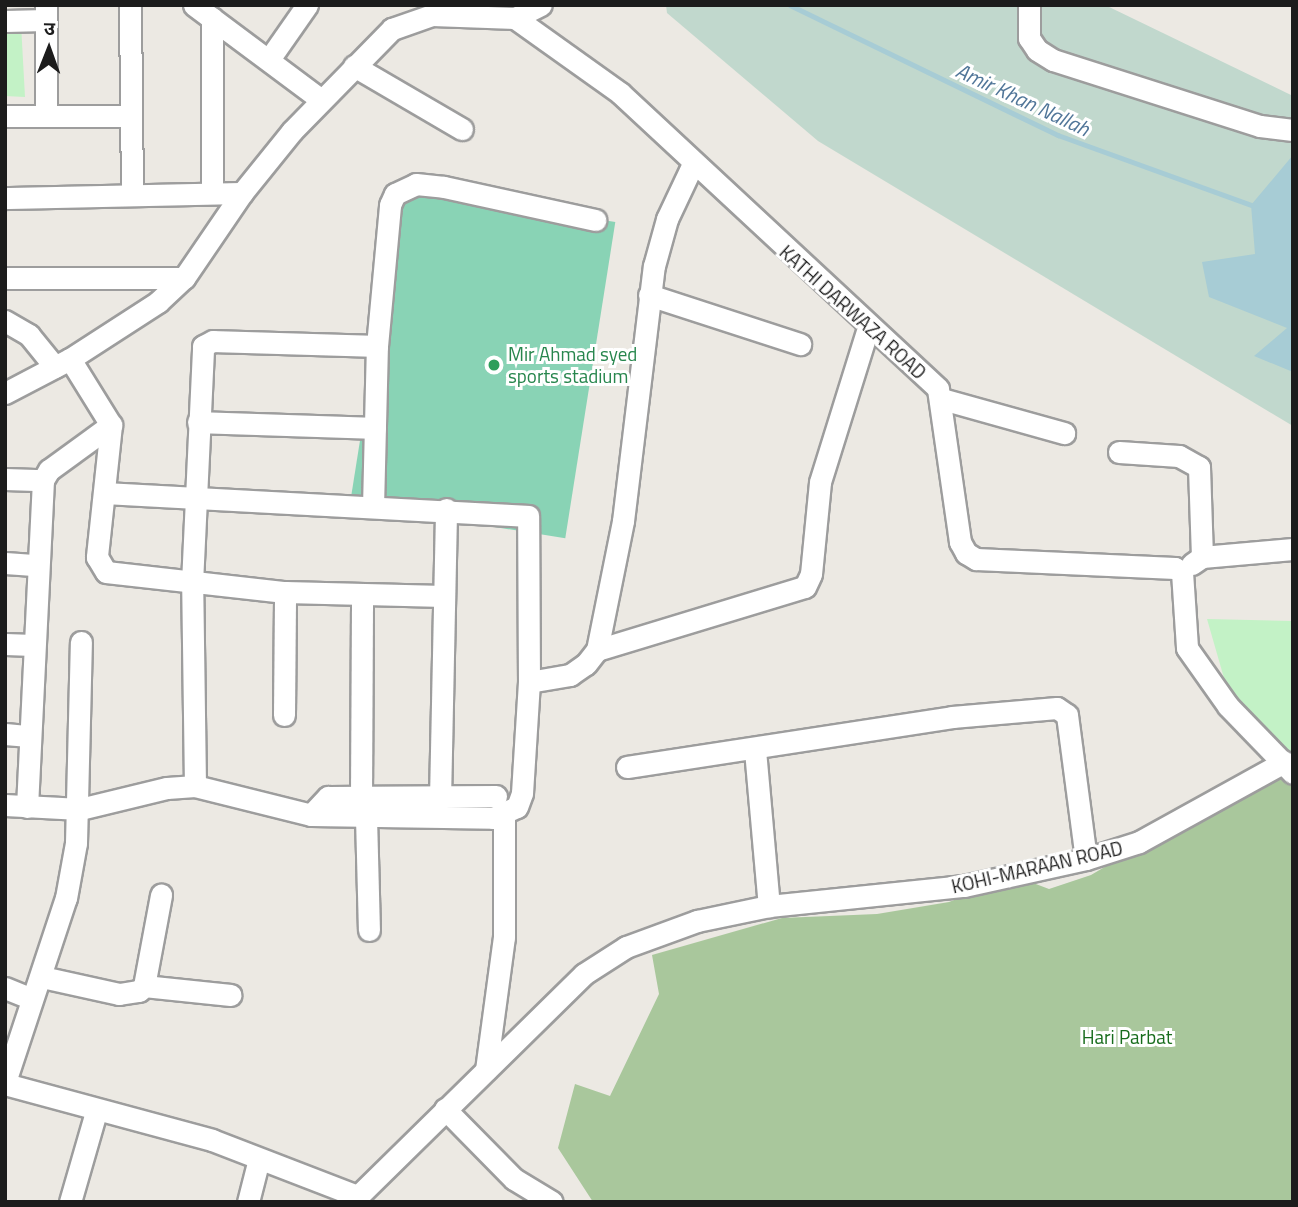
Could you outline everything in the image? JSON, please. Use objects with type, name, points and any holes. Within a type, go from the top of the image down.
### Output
[{"type":"street","points":[[130,5],[132,194]]},
{"type":"street","points":[[194,5],[270,58],[320,99]]},
{"type":"street","points":[[270,58],[307,5]]},
{"type":"street","points":[[5,393],[63,363],[158,302],[184,278],[242,193],[320,99],[379,40],[410,19],[456,13],[515,18],[541,5]]},
{"type":"street","points":[[1029,5],[1029,38],[1037,50],[1053,60],[1260,125],[1293,130]]},
{"type":"street","points":[[5,21],[46,13],[46,115]]},
{"type":"street","points":[[212,18],[212,191]]},
{"type":"street","name":"KATHI DARWAZA ROAD","points":[[515,18],[620,93],[868,328],[928,379],[942,399]]},
{"type":"street","points":[[354,66],[462,129]]},
{"type":"street","points":[[5,116],[130,116]]},
{"type":"street","points":[[529,682],[570,675],[586,664],[597,650],[629,486],[649,295],[667,219],[693,164]]},
{"type":"street","points":[[373,507],[377,346],[390,205],[400,188],[444,187],[595,220]]},
{"type":"street","points":[[5,198],[212,191],[242,193]]},
{"type":"street","points":[[5,278],[184,278]]},
{"type":"street","points":[[649,295],[800,344]]},
{"type":"street","points":[[5,321],[29,335],[63,363],[111,425],[106,493],[97,545],[100,567],[106,572],[285,592],[444,596]]},
{"type":"street","points":[[597,650],[805,587],[811,574],[820,482],[868,328]]},
{"type":"street","points":[[195,786],[192,583],[201,351],[207,342],[377,346]]},
{"type":"street","points":[[1064,433],[942,399],[957,527],[966,553],[976,559],[1174,568],[1182,572]]},
{"type":"street","points":[[198,422],[375,428]]},
{"type":"street","points":[[27,807],[43,481],[49,470],[111,425]]},
{"type":"street","points":[[1119,452],[1179,456],[1193,460],[1199,467],[1202,556]]},
{"type":"street","points":[[5,479],[43,481]]},
{"type":"street","points":[[106,493],[195,500],[446,509],[528,516],[529,682],[522,793],[517,807],[440,799],[363,807]]},
{"type":"street","points":[[440,799],[446,509]]},
{"type":"street","points":[[1182,572],[1202,556],[1293,548]]},
{"type":"street","points":[[5,563],[37,565]]},
{"type":"street","points":[[1182,572],[1187,648],[1228,706],[1289,768]]},
{"type":"street","points":[[284,715],[285,592]]},
{"type":"street","points":[[362,595],[363,807],[369,930]]},
{"type":"street","points":[[81,642],[80,809],[66,898],[42,977],[10,1045],[5,1083],[96,1112],[202,1137],[355,1199]]},
{"type":"street","points":[[5,644],[33,645]]},
{"type":"street","points":[[627,767],[755,750],[952,717],[1057,708],[1067,715],[1086,859]]},
{"type":"street","points":[[5,734],[29,736]]},
{"type":"street","points":[[755,750],[769,906]]},
{"type":"street","name":"KOHI-MARAAN ROAD","points":[[355,1199],[584,974],[626,947],[698,921],[769,906],[964,886],[1086,859],[1139,842],[1289,768]]},
{"type":"street","points":[[5,805],[80,809],[167,788],[195,786],[311,815],[323,798],[363,807],[493,818],[500,805]]},
{"type":"street","points":[[486,1070],[504,937],[500,805]]},
{"type":"street","points":[[144,986],[161,895]]},
{"type":"street","points":[[42,977],[119,994],[133,993],[144,986],[231,995]]},
{"type":"street","points":[[5,988],[33,999]]},
{"type":"street","points":[[444,1109],[514,1179],[552,1202]]},
{"type":"street","points":[[73,1201],[96,1112]]},
{"type":"street","points":[[248,1202],[260,1159]]},
{"type":"green space","points":[[666,5],[1105,5],[1293,96],[1293,426],[818,141],[667,13]]},
{"type":"green space","points":[[5,24],[21,24],[25,97],[5,96]]},
{"type":"green space","name":"Mir Ahmad syed sports stadium","points":[[400,188],[615,222],[565,538],[350,504]]},
{"type":"green space","points":[[1207,619],[1293,621],[1293,768],[1228,692]]},
{"type":"green space","name":"Hari Parbat","points":[[1284,762],[1293,777],[1293,1202],[593,1202],[558,1148],[575,1084],[610,1096],[659,994],[652,955],[782,918],[877,914],[949,902],[1015,876],[1049,889],[1091,875]]},
{"type":"water","points":[[1293,155],[1293,372],[1254,356],[1287,328],[1209,297],[1202,262],[1255,254],[1251,205]]},
{"type":"waterway","name":"Amir Khan Nallah","points":[[790,5],[1058,135],[1251,205]]},
{"type":"place","name":"Mir Ahmad syed sports stadium","points":[[494,365]]}]
